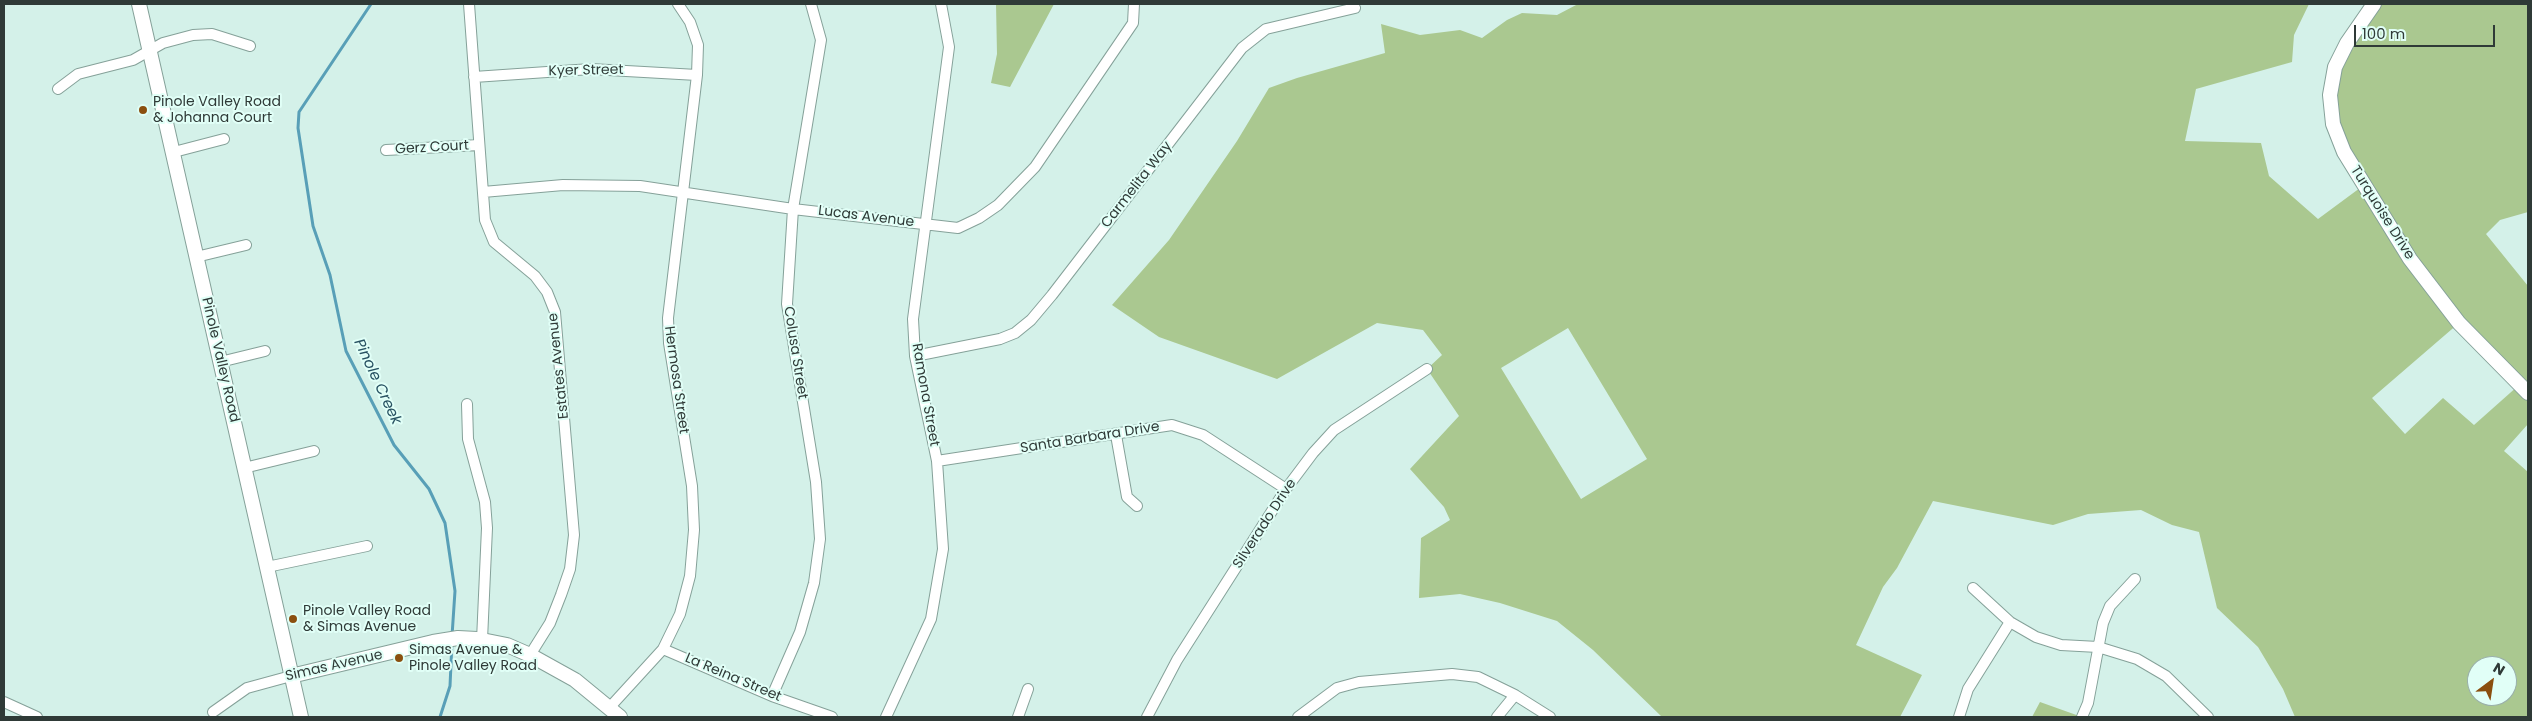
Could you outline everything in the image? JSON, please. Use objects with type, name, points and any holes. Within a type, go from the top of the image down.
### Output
[{"type":"street","name":"Pinole Valley Road","points":[[138,4],[148,52],[174,152],[196,257],[301,717]]},
{"type":"street","name":"Estates Avenue","points":[[469,4],[485,220],[494,242],[535,276],[547,292],[555,312],[574,536],[570,569],[561,595],[550,623],[530,654]]},
{"type":"street","name":"Hermosa Street","points":[[610,706],[663,649],[686,596],[690,576],[694,530],[692,486],[669,343],[668,318],[697,75],[698,44],[690,22],[678,4]]},
{"type":"street","name":"Colusa Street","points":[[772,696],[800,632],[814,583],[820,539],[816,482],[787,304],[793,209],[821,40],[812,4]]},
{"type":"street","name":"Ramona Street","points":[[886,717],[931,620],[943,549],[937,461],[915,356],[913,319],[924,224],[949,47],[941,4]]},
{"type":"street","name":"Lucas Avenue","points":[[482,192],[563,185],[640,186],[793,209],[958,228],[979,218],[998,205],[1035,167],[1133,23],[1134,4]]},
{"type":"street","name":"Turquoise Drive","points":[[2374,4],[2347,43],[2335,67],[2333,76],[2330,95],[2333,124],[2344,152],[2410,259],[2459,323],[2528,393]]},
{"type":"street","name":"Carmelita Way","points":[[915,356],[1000,339],[1015,333],[1030,320],[1052,294],[1242,48],[1266,29],[1355,8]]},
{"type":"street","points":[[58,89],[78,74],[133,60],[163,42],[193,35],[212,34],[250,46]]},
{"type":"street","name":"Kyer Street","points":[[474,77],[591,69],[697,75]]},
{"type":"street","points":[[174,152],[224,139]]},
{"type":"street","name":"Gerz Court","points":[[386,150],[479,145]]},
{"type":"street","points":[[196,257],[246,244]]},
{"type":"street","points":[[220,362],[265,351]]},
{"type":"street","name":"Silverado Drive","points":[[1147,717],[1177,660],[1286,489],[1313,453],[1334,430],[1427,370]]},
{"type":"street","points":[[467,404],[468,439],[485,502],[487,528],[479,639]]},
{"type":"street","name":"Santa Barbara Drive","points":[[937,461],[1172,425],[1203,435],[1286,489]]},
{"type":"street","points":[[1116,435],[1128,497],[1137,506]]},
{"type":"street","points":[[244,468],[314,451]]},
{"type":"street","points":[[267,567],[367,546]]},
{"type":"street","points":[[2082,717],[2088,703],[2103,623],[2110,606],[2135,579]]},
{"type":"street","points":[[1974,588],[2010,622],[2036,637],[2061,645],[2098,647],[2137,660],[2166,676],[2208,717]]},
{"type":"street","points":[[1959,717],[1968,689],[2010,622]]},
{"type":"street","name":"Simas Avenue","points":[[213,712],[247,688],[433,642],[458,638],[479,639],[507,645],[530,654],[575,680],[610,706],[620,717]]},
{"type":"street","name":"La Reina Street","points":[[663,649],[772,696],[832,717]]},
{"type":"street","points":[[1298,717],[1337,688],[1359,682],[1452,674],[1478,677],[1515,695],[1550,717]]},
{"type":"street","points":[[1018,717],[1028,689]]},
{"type":"street","points":[[1497,717],[1515,695]]},
{"type":"street","points":[[4,702],[37,717]]},
{"type":"green space","points":[[996,4],[1054,4],[1010,87],[991,83],[997,54]]},
{"type":"green space","points":[[1578,4],[2309,4],[2294,35],[2292,62],[2196,89],[2185,141],[2261,143],[2269,176],[2318,219],[2364,185],[2333,124],[2335,67],[2374,4],[2528,4],[2528,212],[2500,220],[2486,234],[2528,286],[2528,424],[2504,451],[2528,472],[2528,717],[2295,717],[2283,689],[2258,647],[2217,608],[2199,532],[2172,525],[2141,510],[2088,514],[2053,525],[1933,501],[1897,568],[1883,587],[1856,645],[1922,675],[1900,717],[1662,717],[1593,650],[1557,621],[1500,603],[1460,594],[1419,598],[1421,538],[1450,520],[1444,507],[1410,469],[1459,416],[1427,369],[1442,355],[1423,330],[1377,323],[1277,379],[1159,337],[1112,305],[1169,240],[1237,141],[1269,88],[1385,53],[1381,24],[1420,35],[1460,30],[1482,38],[1507,20],[1522,13],[1557,15]],"holes":[[[2459,323],[2519,385],[2474,425],[2443,398],[2405,434],[2372,398]],[[1568,328],[1647,459],[1581,499],[1501,368]]]},
{"type":"green space","points":[[2040,702],[2082,717],[2032,717]]},
{"type":"waterway","name":"Pinole Creek","points":[[371,4],[299,112],[298,128],[313,226],[330,275],[346,351],[394,445],[429,489],[445,523],[455,591],[452,636]]},
{"type":"waterway","name":"Pinole Creek","points":[[440,717],[450,686],[452,642]]},
{"type":"place","name":"Pinole Valley Road & Johanna Court","points":[[143,110]]},
{"type":"place","name":"Pinole Valley Road & Simas Avenue","points":[[293,619]]},
{"type":"place","name":"Simas Avenue & Pinole Valley Road","points":[[399,658]]}]
